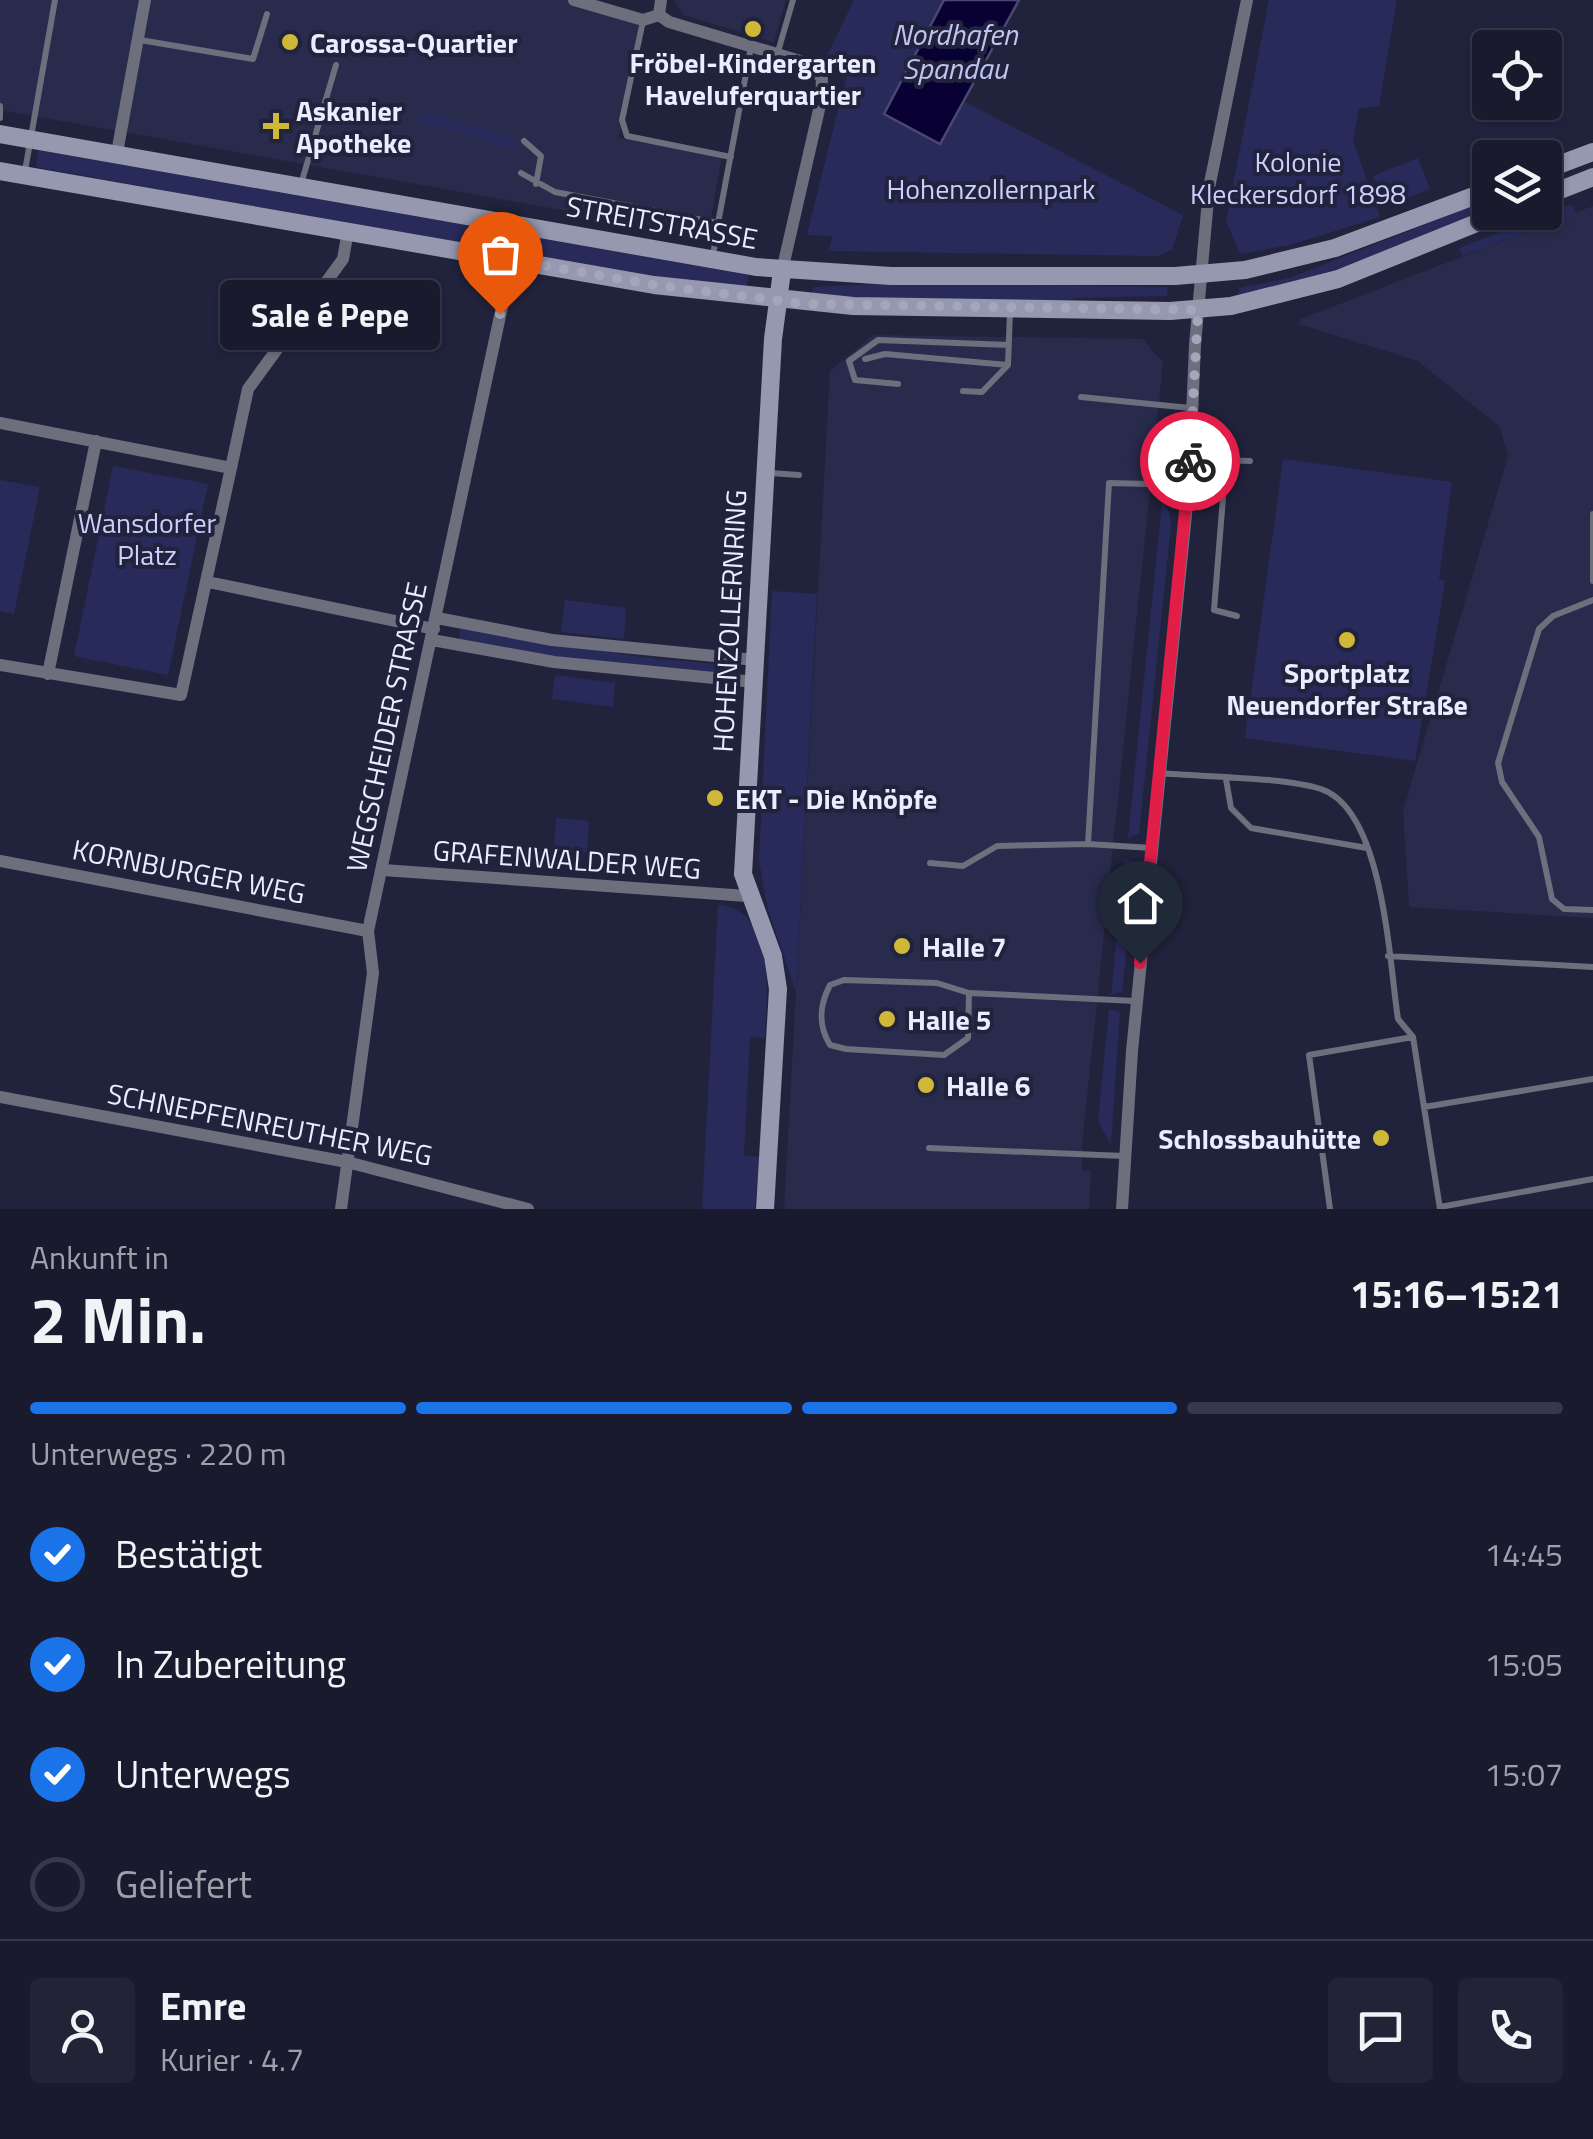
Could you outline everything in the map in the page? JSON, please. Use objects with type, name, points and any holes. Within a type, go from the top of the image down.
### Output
[{"type":"main road","name":"STREITSTRASSE","points":[[0,134],[782,271],[901,276],[1202,274],[1245,270],[1335,248],[1472,197]]},
{"type":"main road","points":[[1562,164],[1593,152]]},
{"type":"main road","points":[[0,171],[512,260],[778,301],[1010,310],[1198,310],[1338,279],[1472,225]]},
{"type":"main road","points":[[1562,189],[1593,177]]},
{"type":"main road","name":"HOHENZOLLERNRING","points":[[765,1209],[778,989],[773,956],[747,896],[742,874],[765,473],[782,271]]},
{"type":"street","points":[[117,153],[146,0]]},
{"type":"street","points":[[574,0],[643,20],[660,15]]},
{"type":"street","points":[[660,15],[661,0]]},
{"type":"street","points":[[1122,1209],[1136,1002],[1189,486],[1191,408],[1209,188],[1247,0]]},
{"type":"street","points":[[660,15],[668,22],[818,69],[822,78],[821,101],[782,271]]},
{"type":"street","points":[[0,665],[181,695],[248,389],[343,259],[348,231]]},
{"type":"street","name":"WEGSCHEIDER STRASSE","points":[[341,1209],[373,972],[368,931],[512,260]]},
{"type":"street","points":[[0,423],[231,468]]},
{"type":"street","points":[[48,674],[96,440]]},
{"type":"street","points":[[208,582],[434,629],[571,664],[754,682]]},
{"type":"street","points":[[434,629],[755,660]]},
{"type":"street","name":"KORNBURGER WEG","points":[[0,861],[368,931]]},
{"type":"street","name":"GRAFENWALDER WEG","points":[[384,870],[747,896]]},
{"type":"street","name":"SCHNEPFENREUTHER WEG","points":[[0,1097],[348,1162],[528,1209]]},
{"type":"lane","points":[[24,175],[55,0]]},
{"type":"lane","points":[[777,55],[793,0]]},
{"type":"lane","points":[[138,39],[254,58],[267,14]]},
{"type":"lane","points":[[643,20],[622,120],[627,136],[731,157]]},
{"type":"lane","points":[[712,260],[751,46]]},
{"type":"lane","points":[[301,185],[336,64]]},
{"type":"lane","points":[[0,106],[0,118]]},
{"type":"lane","points":[[524,141],[541,156],[536,184]]},
{"type":"lane","points":[[522,173],[556,192],[718,223]]},
{"type":"lane","points":[[963,391],[982,392],[1008,366],[1010,310]]},
{"type":"lane","points":[[898,384],[855,380],[848,361],[878,340],[1008,346]]},
{"type":"lane","points":[[865,359],[885,354],[1008,366]]},
{"type":"lane","points":[[1081,397],[1191,408]]},
{"type":"lane","points":[[1190,458],[1250,461]]},
{"type":"lane","points":[[1226,460],[1214,610],[1237,616]]},
{"type":"lane","points":[[765,473],[799,475]]},
{"type":"lane","points":[[1088,844],[1109,483],[1189,486]]},
{"type":"lane","points":[[1593,514],[1593,581]]},
{"type":"lane","points":[[1593,600],[1553,616],[1539,628],[1498,763],[1502,782],[1539,837],[1552,899],[1564,909],[1593,910]]},
{"type":"lane","points":[[1160,774],[1320,789],[1344,802],[1374,860],[1398,1019],[1413,1037],[1440,1208],[1593,1179]]},
{"type":"lane","points":[[1226,780],[1231,808],[1240,822],[1251,828],[1368,848]]},
{"type":"lane","points":[[930,863],[963,866],[997,846],[1088,844],[1153,848]]},
{"type":"lane","points":[[1388,956],[1593,966]]},
{"type":"lane","points":[[970,993],[968,1038],[944,1054],[846,1050],[830,1045],[821,1030],[822,999],[830,985],[844,980],[936,984],[970,993],[1136,1002]]},
{"type":"lane","points":[[1330,1209],[1309,1055],[1413,1037]]},
{"type":"lane","points":[[1424,1107],[1593,1080]]},
{"type":"lane","points":[[929,1148],[1125,1156]]},
{"type":"shaded area","points":[[0,0],[598,0],[641,13],[619,138],[722,156],[708,236],[0,110]]},
{"type":"shaded area","name":"Fröbel-Kindergarten Haveluferquartier","points":[[674,0],[786,0],[774,42],[683,15]]},
{"type":"shaded area","points":[[1593,206],[1593,918],[1409,907],[1403,811],[1508,456],[1500,427],[1418,361],[1299,324],[1301,319],[1531,230],[1562,230],[1562,218]]},
{"type":"shaded area","points":[[874,335],[1143,339],[1163,363],[1083,1136],[1082,1170],[1091,1171],[1089,1209],[784,1209],[830,371]]},
{"type":"green space","name":"Hohenzollernpark","points":[[854,0],[944,0],[884,113],[940,144],[965,102],[1183,215],[1172,250],[1157,256],[828,251],[833,236],[807,235],[849,66],[826,58]]},
{"type":"green space","name":"Kolonie Kleckersdorf 1898","points":[[1269,0],[1397,0],[1379,106],[1359,109],[1353,141],[1380,217],[1290,245],[1240,254],[1226,221]]},
{"type":"green space","points":[[422,111],[517,139],[514,150],[419,122]]},
{"type":"green space","points":[[38,150],[748,275],[747,287],[641,276],[36,167]]},
{"type":"green space","points":[[1418,158],[1430,189],[1385,206],[1373,176]]},
{"type":"green space","points":[[1571,204],[1575,213],[1562,218],[1562,208]]},
{"type":"green space","points":[[1472,206],[1472,217],[1342,268],[1238,297],[1239,288],[1289,278]]},
{"type":"green space","points":[[1505,230],[1530,230],[1462,256],[1459,248]]},
{"type":"green space","points":[[902,283],[1168,287],[1167,296],[1077,298],[1054,303],[812,299],[813,287]]},
{"type":"green space","name":"Sportplatz Neuendorfer Straße","points":[[1283,459],[1452,482],[1439,579],[1445,581],[1415,761],[1245,738]]},
{"type":"green space","name":"Wansdorfer Platz","points":[[113,466],[208,484],[168,675],[74,656]]},
{"type":"green space","points":[[0,480],[40,487],[14,614],[0,611]]},
{"type":"green space","points":[[1162,502],[1170,513],[1171,525],[1139,834],[1128,838]]},
{"type":"green space","points":[[772,591],[817,594],[796,992],[767,906],[759,860]]},
{"type":"green space","points":[[565,600],[626,608],[624,639],[561,632]]},
{"type":"green space","points":[[460,628],[655,659],[730,665],[731,674],[609,666],[459,639]]},
{"type":"green space","points":[[555,675],[615,683],[613,707],[552,699]]},
{"type":"green space","points":[[556,818],[589,821],[587,853],[554,851]]},
{"type":"green space","points":[[1125,858],[1136,864],[1122,992],[1111,995]]},
{"type":"green space","points":[[718,905],[737,910],[750,922],[764,958],[765,1038],[750,1037],[744,1155],[759,1157],[755,1209],[702,1209]]},
{"type":"green space","points":[[1109,1009],[1120,1012],[1111,1145],[1098,1121]]},
{"type":"water","name":"Nordhafen Spandau","points":[[944,0],[1019,0],[940,144],[884,114]]},
{"type":"way so far","points":[[500,314],[512,260],[654,285],[806,304],[1198,310],[1190,461]]},
{"type":"place","name":"Fröbel-Kindergarten Haveluferquartier","points":[[753,29]]},
{"type":"place","name":"Carossa-Quartier","points":[[290,42]]},
{"type":"place","name":"Askanier Apotheke","points":[[276,126]]},
{"type":"place","name":"Sale é Pepe","points":[[500,314]]},
{"type":"place","name":"Sportplatz Neuendorfer Straße","points":[[1347,640]]},
{"type":"place","name":"EKT - Die Knöpfe","points":[[715,798]]},
{"type":"place","name":"Halle 7","points":[[902,946]]},
{"type":"place","name":"Halle 5","points":[[887,1019]]},
{"type":"place","name":"Halle 6","points":[[926,1085]]},
{"type":"place","name":"Schlossbauhütte","points":[[1381,1138]]},
{"type":"route","points":[[1140,963],[1190,461]]}]
